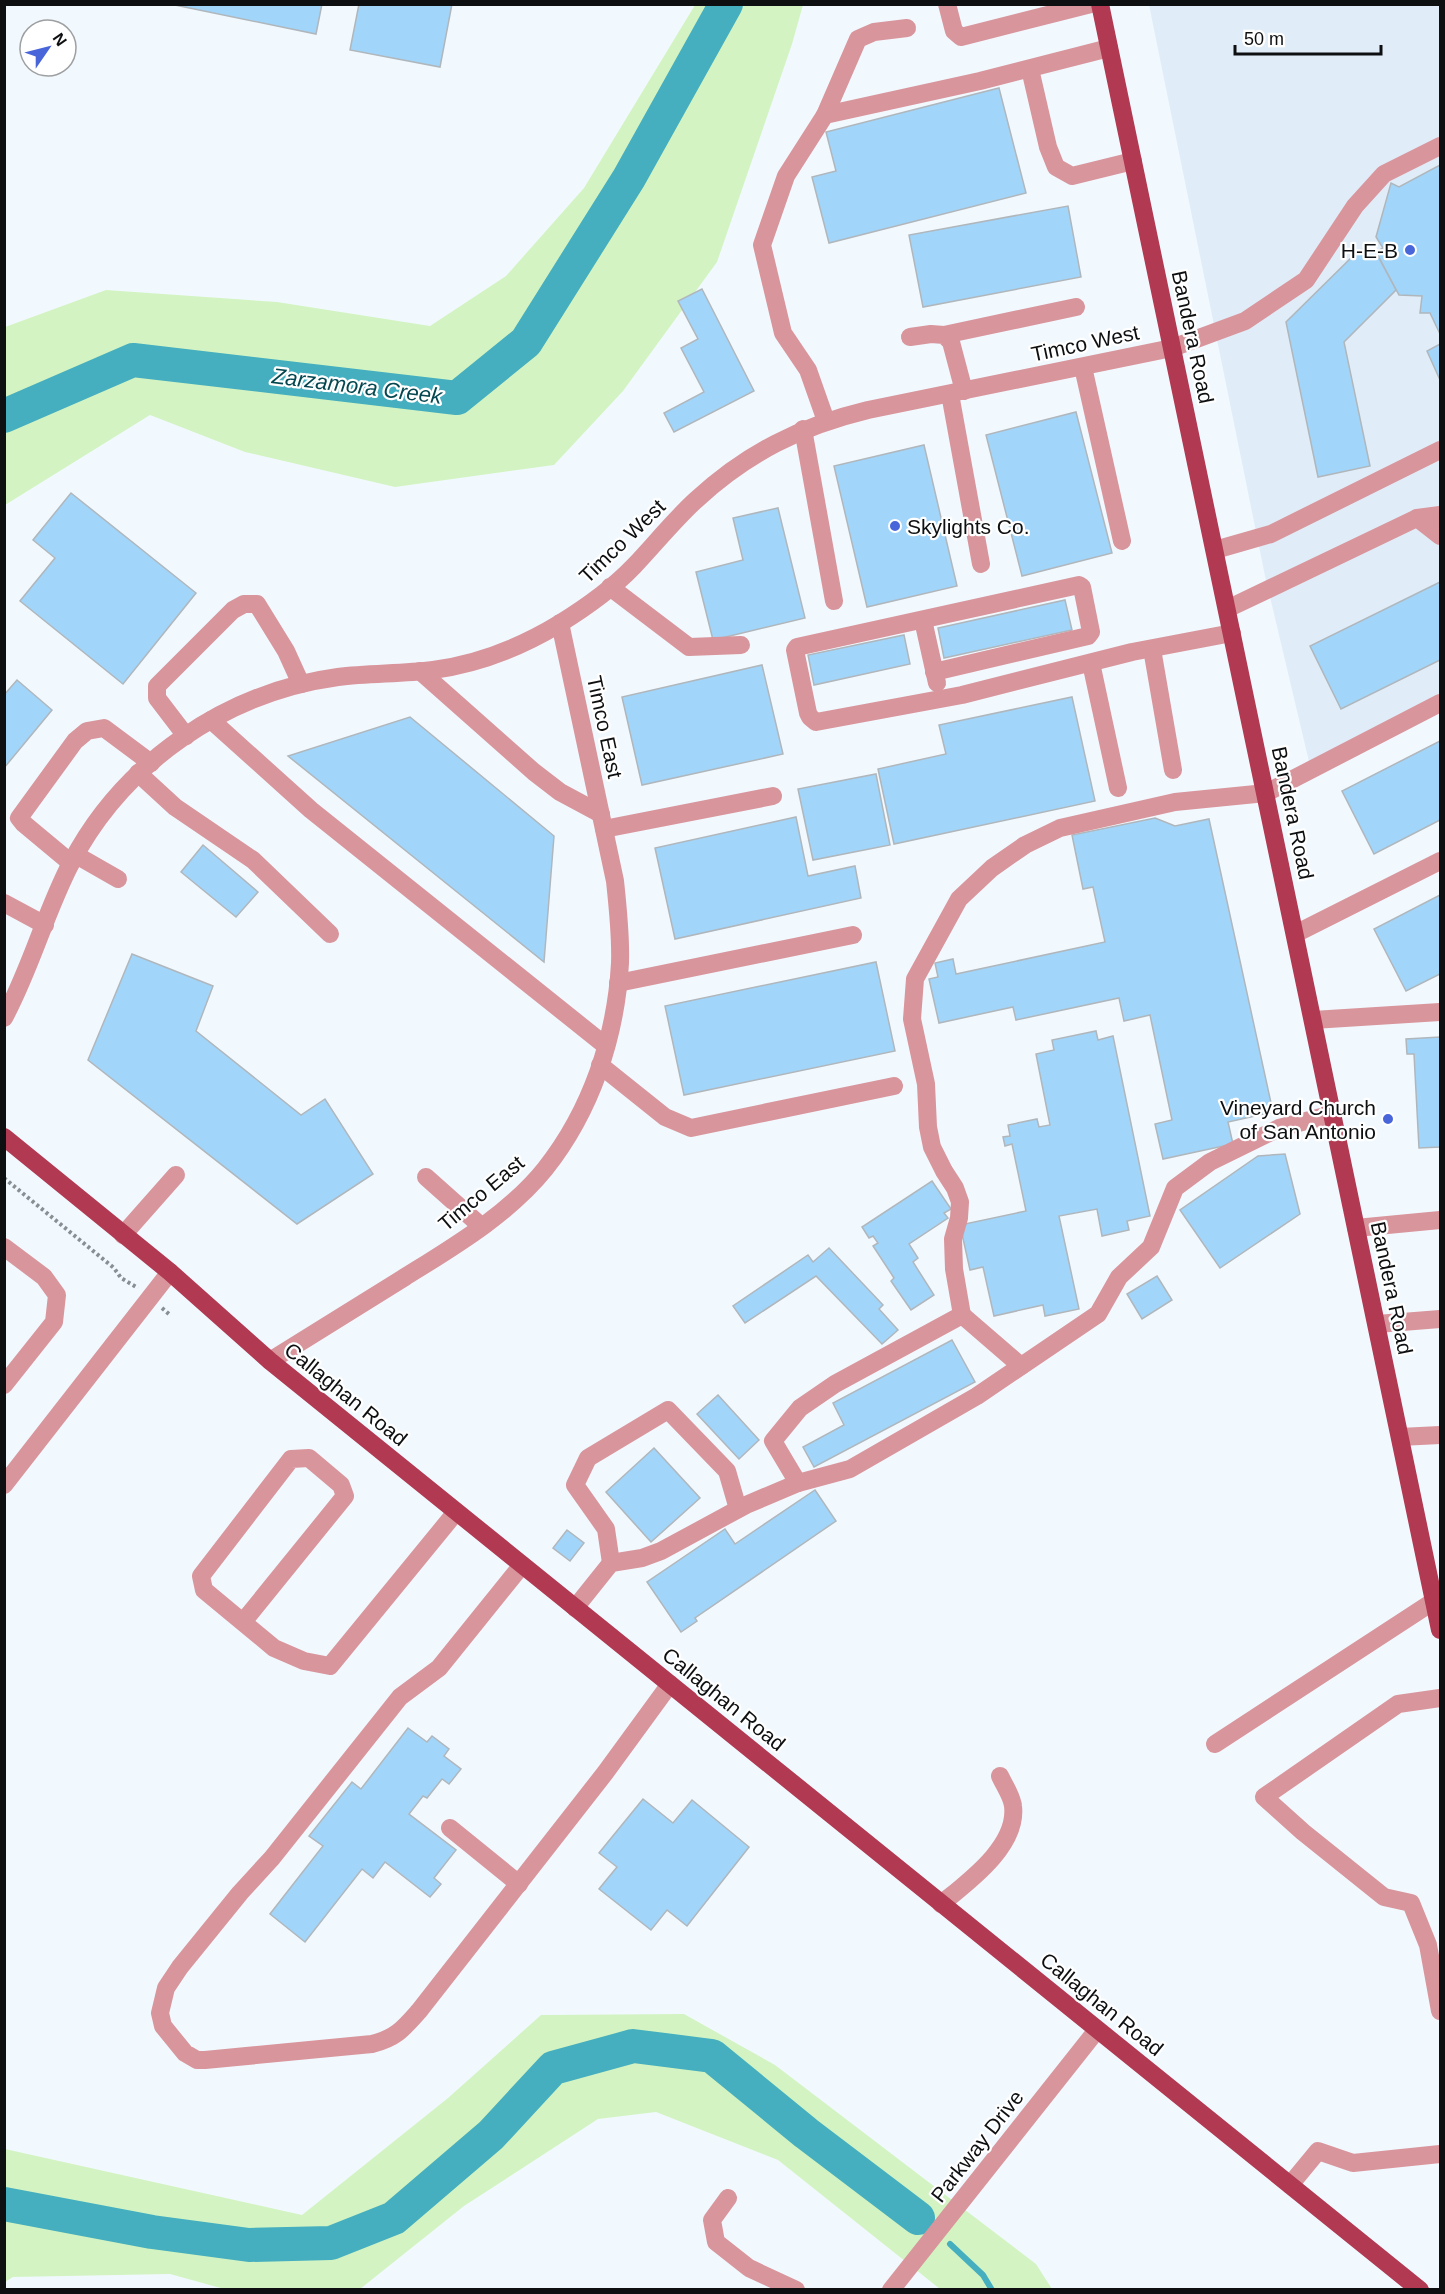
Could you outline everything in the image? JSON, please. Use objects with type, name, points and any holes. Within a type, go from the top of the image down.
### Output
[{"type":"main road","name":"Bandera Road","points":[[1100,4],[1440,1630]]},
{"type":"main road","name":"Callaghan Road","points":[[4,1137],[170,1272],[270,1361],[1420,2289]]},
{"type":"street","points":[[947,4],[954,31],[961,38],[1037,11],[1090,4]]},
{"type":"street","points":[[826,421],[808,370],[783,333],[762,245],[786,176],[825,115],[858,39],[874,32],[907,28]]},
{"type":"street","points":[[825,115],[922,95],[1109,48]]},
{"type":"street","points":[[1030,69],[1048,147],[1056,167],[1072,176],[1133,161]]},
{"type":"street","name":"Timco West","points":[[4,1018],[18,993],[73,859],[110,804],[144,768],[211,720],[271,692],[301,684],[362,674],[420,671],[468,663],[535,638],[610,587],[632,568],[693,502],[720,478],[772,444],[802,429],[868,410],[1172,348],[1245,321],[1306,280],[1367,191],[1384,174],[1440,146]]},
{"type":"street","points":[[910,337],[944,335],[1076,307]]},
{"type":"street","points":[[944,335],[951,342],[981,564]]},
{"type":"street","points":[[1083,367],[1122,541]]},
{"type":"street","points":[[802,429],[834,600]]},
{"type":"street","points":[[1215,550],[1271,534],[1440,450]]},
{"type":"street","points":[[1227,609],[1417,518],[1440,515]]},
{"type":"street","points":[[1417,518],[1440,536]]},
{"type":"street","points":[[934,672],[1088,636],[1091,632],[1083,590],[1079,585],[797,647],[795,653],[810,717],[816,722],[940,699],[1152,649],[1232,633]]},
{"type":"street","points":[[610,587],[689,647],[741,645]]},
{"type":"street","points":[[186,736],[157,698],[157,686],[233,610],[244,604],[257,604],[286,651],[301,684]]},
{"type":"street","points":[[923,620],[940,699]]},
{"type":"street","name":"Timco East","points":[[270,1361],[466,1239],[521,1195],[544,1170],[563,1144],[583,1108],[600,1065],[618,983],[620,922],[615,882],[560,623]]},
{"type":"street","points":[[1152,649],[1173,770]]},
{"type":"street","points":[[1091,663],[1118,788]]},
{"type":"street","points":[[420,671],[534,772],[602,821],[773,796]]},
{"type":"street","points":[[1021,1366],[962,1315],[954,1269],[953,1239],[959,1218],[960,1202],[956,1188],[944,1171],[933,1148],[928,1127],[926,1084],[912,1019],[915,979],[959,899],[992,868],[1024,844],[1060,828],[1174,802],[1266,794],[1440,702]]},
{"type":"street","points":[[211,720],[311,810],[606,1046]]},
{"type":"street","points":[[118,879],[73,859],[19,818],[75,741],[87,730],[104,728],[144,768],[175,807],[253,860],[330,934]]},
{"type":"street","points":[[1295,934],[1440,861]]},
{"type":"street","points":[[4,903],[45,925]]},
{"type":"street","points":[[618,983],[853,935]]},
{"type":"street","points":[[1313,1020],[1440,1012]]},
{"type":"street","points":[[600,1065],[665,1117],[691,1128],[894,1086]]},
{"type":"street","points":[[575,1608],[612,1563],[642,1558],[661,1551],[738,1509],[798,1483],[850,1469],[977,1396],[1098,1314],[1119,1277],[1151,1247],[1175,1188],[1210,1162],[1279,1128],[1333,1114]]},
{"type":"street","points":[[123,1235],[176,1175]]},
{"type":"street","points":[[426,1177],[482,1226]]},
{"type":"street","points":[[1356,1228],[1440,1220]]},
{"type":"street","points":[[4,1247],[44,1277],[57,1295],[54,1322],[4,1385]]},
{"type":"street","points":[[4,1485],[170,1272]]},
{"type":"street","points":[[798,1483],[773,1441],[800,1408],[835,1384],[962,1315]]},
{"type":"street","points":[[1377,1324],[1440,1319]]},
{"type":"street","points":[[612,1563],[606,1529],[575,1485],[588,1458],[668,1410],[727,1471],[738,1509]]},
{"type":"street","points":[[1400,1437],[1440,1435]]},
{"type":"street","points":[[243,1622],[345,1496],[341,1485],[309,1458],[291,1459],[201,1576],[204,1590],[274,1648],[304,1661],[330,1666],[456,1512]]},
{"type":"street","points":[[522,1565],[439,1668],[400,1697],[272,1858],[180,1966],[162,1996],[160,2013],[163,2026],[185,2053],[197,2060],[372,2044],[400,2032],[519,1884],[670,1684]]},
{"type":"street","points":[[1215,1743],[1434,1601]]},
{"type":"street","points":[[1440,1698],[1398,1704],[1264,1797],[1303,1832],[1384,1897],[1411,1903],[1434,1944],[1440,2011]]},
{"type":"street","points":[[942,1904],[994,1859],[1010,1829],[1013,1806],[1000,1776]]},
{"type":"street","points":[[450,1828],[519,1884]]},
{"type":"street","name":"Parkway Drive","points":[[891,2289],[1097,2030]]},
{"type":"street","points":[[1290,2185],[1318,2151],[1353,2163],[1440,2154]]},
{"type":"street","points":[[728,2198],[712,2220],[716,2242],[749,2268],[796,2289]]},
{"type":"path","points":[[4,1178],[114,1268],[120,1277],[134,1285]]},
{"type":"shaded area","points":[[1149,5],[1440,5],[1440,697],[1310,766],[1265,576]]},
{"type":"green space","points":[[695,5],[803,5],[792,44],[717,262],[623,391],[554,465],[395,487],[245,452],[150,415],[5,505],[5,327],[106,290],[277,302],[430,326],[506,276],[584,188]]},
{"type":"green space","points":[[684,2014],[775,2065],[1036,2264],[1052,2289],[940,2289],[778,2160],[656,2112],[598,2119],[464,2206],[360,2289],[224,2289],[170,2274],[13,2277],[5,2282],[5,2149],[302,2215],[448,2098],[541,2015]]},
{"type":"building","points":[[170,4],[322,4],[316,34]]},
{"type":"building","points":[[359,4],[452,4],[440,67],[350,50]]},
{"type":"building","points":[[999,88],[1026,193],[829,243],[812,177],[836,171],[826,132]]},
{"type":"building","name":"H-E-B","points":[[1440,165],[1440,334],[1430,313],[1420,313],[1422,296],[1399,295],[1376,252],[1383,248],[1376,237],[1391,183],[1399,187]]},
{"type":"building","points":[[1068,206],[1081,277],[923,307],[909,235]]},
{"type":"building","points":[[1372,245],[1396,290],[1344,342],[1370,466],[1318,477],[1286,322],[1357,252]]},
{"type":"building","points":[[702,289],[754,391],[674,432],[664,413],[704,392],[681,348],[698,339],[678,301]]},
{"type":"building","points":[[1440,344],[1440,380],[1427,351]]},
{"type":"building","points":[[1076,412],[1112,553],[1022,576],[986,435]]},
{"type":"building","name":"Skylights Co.","points":[[924,445],[957,586],[867,607],[834,466]]},
{"type":"building","points":[[71,493],[196,593],[123,684],[20,601],[55,558],[33,540]]},
{"type":"building","points":[[778,508],[805,618],[713,640],[696,572],[743,560],[733,518]]},
{"type":"building","points":[[1440,582],[1440,660],[1341,709],[1310,646]]},
{"type":"building","points":[[1065,600],[1072,630],[944,658],[938,628]]},
{"type":"building","points":[[904,635],[910,664],[814,685],[808,655]]},
{"type":"building","points":[[762,665],[783,754],[642,785],[622,697]]},
{"type":"building","points":[[17,680],[52,710],[4,768],[4,695]]},
{"type":"building","points":[[1072,697],[1095,801],[894,844],[878,769],[946,754],[939,725]]},
{"type":"building","points":[[410,717],[554,836],[544,962],[288,756]]},
{"type":"building","points":[[1440,741],[1440,820],[1374,854],[1342,791]]},
{"type":"building","points":[[876,774],[890,845],[813,860],[798,789]]},
{"type":"building","points":[[796,817],[808,876],[855,866],[861,898],[675,939],[655,848]]},
{"type":"building","points":[[1155,818],[1175,826],[1209,819],[1273,1112],[1228,1122],[1233,1144],[1163,1159],[1155,1124],[1172,1120],[1150,1015],[1124,1021],[1119,998],[1016,1020],[1013,1007],[939,1023],[929,979],[938,977],[935,963],[953,959],[956,974],[1105,942],[1093,887],[1083,889],[1072,835]]},
{"type":"building","points":[[203,845],[258,892],[236,917],[181,872]]},
{"type":"building","points":[[1440,895],[1440,974],[1406,991],[1374,929]]},
{"type":"building","points":[[132,954],[213,986],[196,1031],[301,1115],[325,1099],[373,1174],[297,1224],[88,1060]]},
{"type":"building","points":[[876,962],[895,1051],[684,1095],[665,1006]]},
{"type":"building","points":[[1096,1031],[1098,1040],[1113,1036],[1150,1216],[1127,1221],[1129,1230],[1102,1236],[1097,1209],[1059,1216],[1079,1309],[1045,1316],[1043,1305],[994,1316],[983,1267],[970,1270],[960,1225],[1026,1211],[1012,1144],[1005,1146],[1003,1137],[1010,1136],[1008,1125],[1037,1119],[1039,1127],[1050,1125],[1036,1054],[1054,1050],[1052,1040]]},
{"type":"building","points":[[1440,1037],[1440,1147],[1419,1148],[1414,1054],[1407,1054],[1406,1039]]},
{"type":"building","points":[[1285,1154],[1300,1214],[1220,1268],[1180,1210],[1258,1156]]},
{"type":"building","points":[[932,1181],[951,1209],[944,1213],[948,1218],[909,1244],[918,1258],[913,1262],[934,1295],[911,1310],[891,1281],[894,1278],[873,1246],[878,1243],[873,1236],[869,1238],[862,1227]]},
{"type":"building","points":[[829,1248],[883,1305],[879,1309],[898,1330],[882,1344],[816,1276],[745,1323],[733,1306],[808,1255],[813,1262]]},
{"type":"building","points":[[1157,1276],[1172,1300],[1142,1319],[1127,1294]]},
{"type":"building","points":[[952,1340],[975,1382],[814,1467],[803,1447],[844,1425],[833,1403]]},
{"type":"building","points":[[718,1395],[759,1440],[739,1459],[697,1414]]},
{"type":"building","points":[[654,1448],[700,1498],[651,1542],[606,1492]]},
{"type":"building","points":[[815,1490],[836,1521],[695,1618],[697,1621],[681,1632],[647,1582],[725,1529],[735,1544]]},
{"type":"building","points":[[567,1530],[584,1543],[570,1561],[553,1548]]},
{"type":"building","points":[[408,1728],[427,1742],[432,1736],[449,1749],[444,1756],[461,1769],[449,1784],[442,1779],[427,1798],[423,1796],[409,1814],[456,1850],[434,1878],[441,1884],[430,1897],[385,1862],[373,1878],[362,1869],[305,1942],[270,1914],[323,1846],[309,1836],[352,1782],[361,1789]]},
{"type":"building","points":[[643,1799],[673,1823],[692,1800],[749,1847],[687,1926],[667,1910],[651,1930],[599,1889],[617,1867],[599,1853]]},
{"type":"waterway","name":"Zarzamora Creek","points":[[4,416],[133,360],[457,398],[526,342],[629,178],[726,4]]},
{"type":"waterway","points":[[4,2204],[152,2232],[249,2245],[331,2243],[394,2218],[491,2135],[553,2068],[633,2046],[712,2056],[806,2133],[918,2218]]},
{"type":"waterway","points":[[950,2244],[983,2275],[992,2290]]},
{"type":"place","name":"H-E-B","points":[[1410,250]]},
{"type":"place","name":"Skylights Co.","points":[[895,526]]},
{"type":"place","name":"Vineyard Church of San Antonio","points":[[1388,1119]]}]
